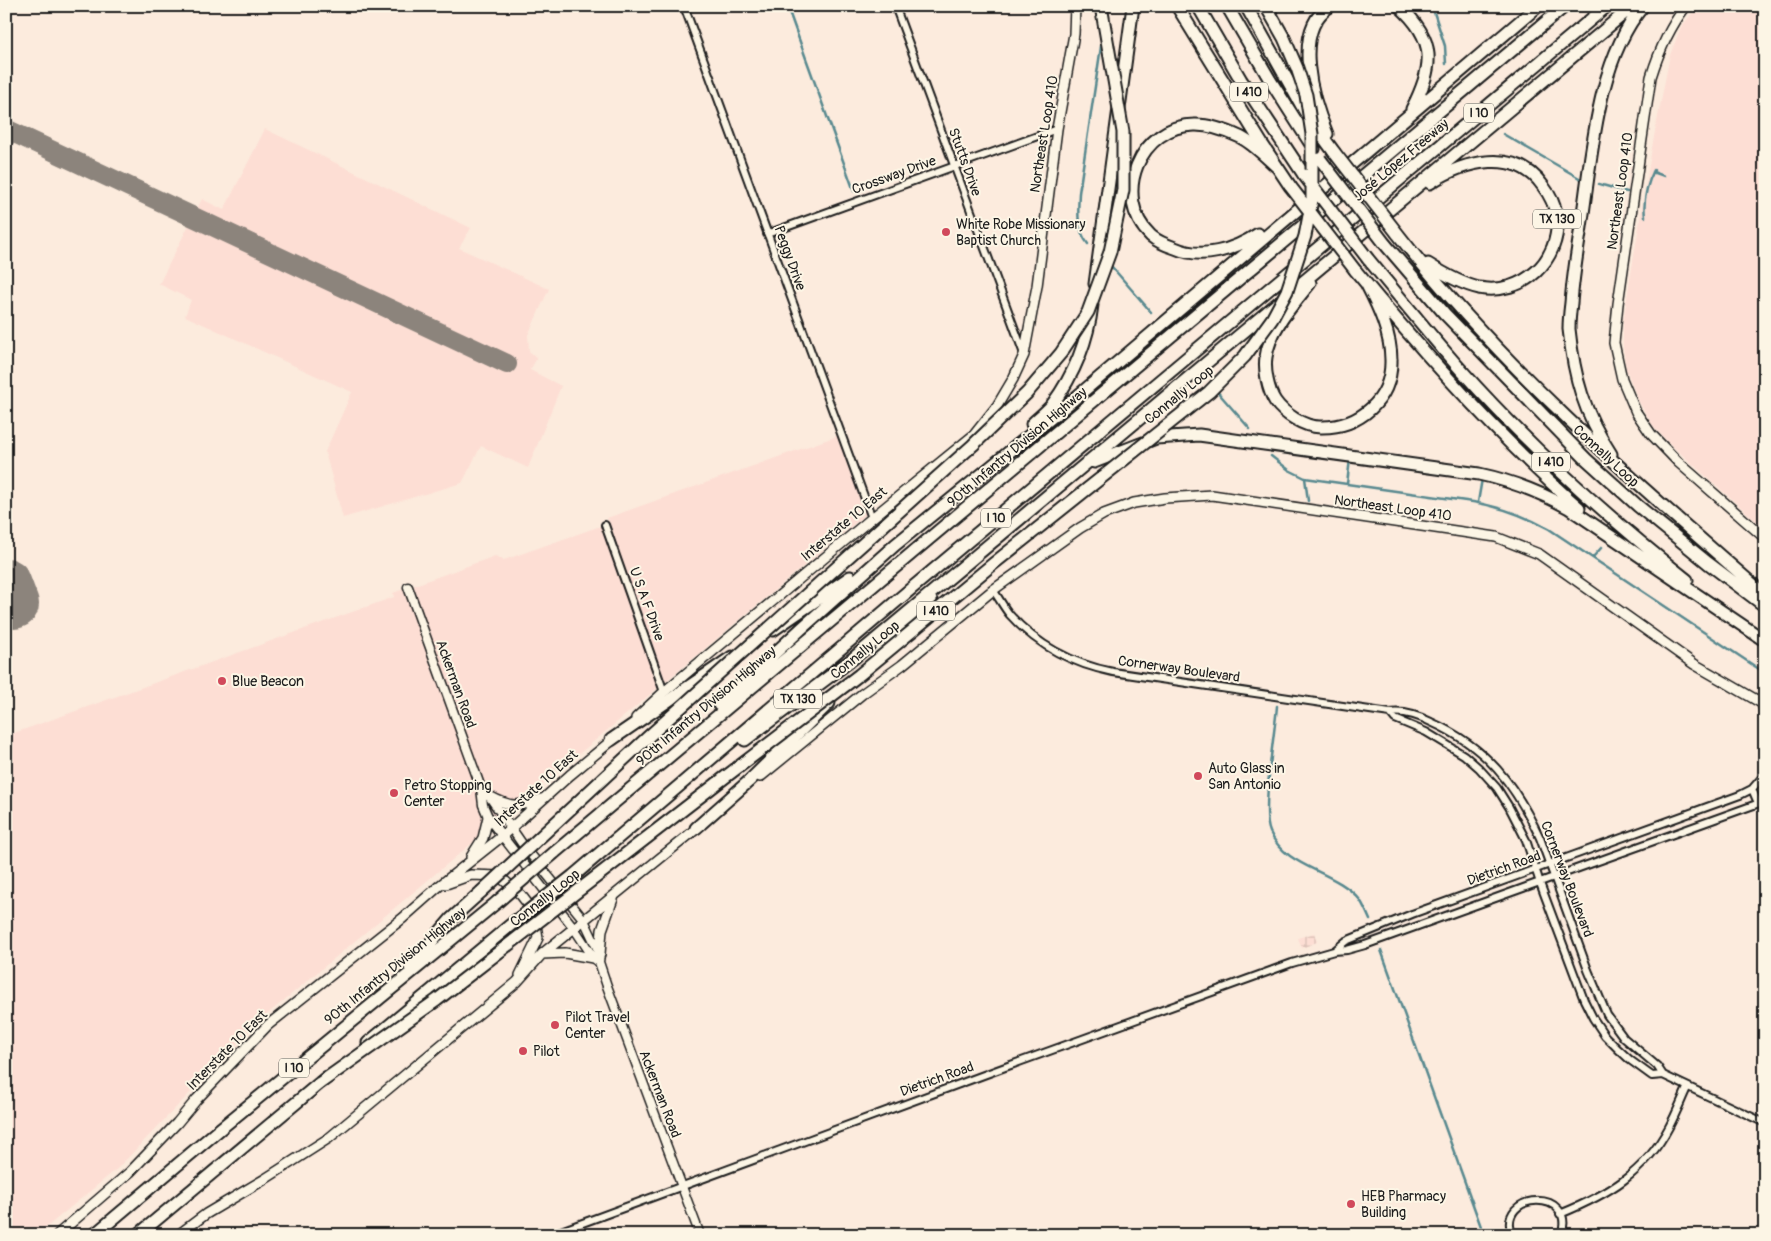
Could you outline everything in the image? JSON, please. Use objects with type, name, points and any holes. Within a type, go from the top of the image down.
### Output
[{"type":"highway","points":[[390,990],[451,919],[648,737],[973,445],[1027,393],[1062,353],[1088,312],[1110,252],[1123,190],[1123,132],[1101,6]]},
{"type":"highway","points":[[983,472],[1051,406],[1079,360],[1091,317],[1133,6]]},
{"type":"highway","points":[[1177,6],[1290,186],[1412,340],[1501,433],[1559,490],[1614,538]]},
{"type":"highway","name":"I 410","points":[[1198,6],[1241,80],[1304,175],[1368,259],[1460,370],[1530,443],[1640,543],[1763,640]]},
{"type":"highway","name":"Connally Loop","points":[[1227,6],[1270,80],[1320,159],[1385,244],[1444,314],[1586,459],[1638,506],[1765,606]]},
{"type":"highway","name":"TX 130","points":[[642,818],[850,661],[1074,475],[1324,265],[1397,204],[1439,177],[1466,166],[1485,161],[1501,161],[1516,165],[1532,173],[1548,192],[1557,217],[1556,236],[1546,263],[1536,273],[1522,282],[1507,287],[1480,288],[1458,281],[1422,260],[1409,249],[1397,233],[1334,152],[1307,115],[1246,6]]},
{"type":"highway","name":"Connally Loop","points":[[320,1083],[437,1000],[859,675],[993,564],[1209,392],[1244,356],[1272,319],[1287,291],[1306,236],[1312,200],[1312,134],[1306,95],[1284,38],[1266,6]]},
{"type":"highway","points":[[1330,6],[1317,19],[1311,31],[1307,50],[1318,113],[1334,152]]},
{"type":"highway","points":[[1399,6],[1414,19],[1424,36],[1428,52],[1428,74],[1410,114]]},
{"type":"highway","points":[[632,787],[801,629],[895,545],[1073,400],[1538,6]]},
{"type":"highway","name":"José López Freeway","points":[[1335,198],[1565,6]]},
{"type":"highway","name":"José López Freeway","points":[[642,818],[912,588],[1607,6]]},
{"type":"highway","points":[[1397,204],[1633,6]]},
{"type":"highway","points":[[1622,470],[1604,442],[1586,408],[1575,372],[1569,326],[1573,282],[1601,98],[1614,56],[1631,20],[1643,6]]},
{"type":"highway","points":[[1278,168],[1241,138],[1208,126],[1183,126],[1160,136],[1138,161],[1132,183],[1134,207],[1144,228],[1151,235],[1165,244],[1191,253],[1214,252],[1246,242],[1293,212]]},
{"type":"highway","name":"90th Infantry Division Highway","points":[[94,1235],[228,1122],[496,903],[1335,198]]},
{"type":"highway","points":[[1409,249],[1502,354],[1622,470],[1765,596]]},
{"type":"highway","points":[[1324,265],[1288,310],[1272,337],[1266,357],[1266,373],[1275,401],[1292,417],[1306,424],[1318,427],[1347,423],[1365,414],[1375,406],[1383,395],[1389,380],[1391,360],[1388,338],[1382,317],[1367,285]]},
{"type":"highway","points":[[1074,475],[1095,462],[1156,438],[1198,436],[1479,474],[1502,479],[1543,494],[1569,508],[1763,640]]},
{"type":"highway","points":[[611,740],[895,545]]},
{"type":"highway","points":[[696,828],[755,775],[920,614],[952,576]]},
{"type":"highway","name":"I 10","points":[[138,1235],[642,818]]},
{"type":"highway","points":[[147,1235],[244,1146]]},
{"type":"main road","name":"Northeast Loop 410","points":[[1024,354],[1074,34],[1075,6]]},
{"type":"main road","name":"Northeast Loop 410","points":[[1686,6],[1676,19],[1658,53],[1651,77],[1614,343],[1622,379],[1629,397],[1636,412],[1651,434],[1678,462],[1765,538]]},
{"type":"main road","name":"Interstate 10 East","points":[[57,1235],[130,1172],[197,1098],[268,1025],[512,829],[544,798],[664,692],[872,518],[974,436],[997,406],[1013,379],[1024,354]]},
{"type":"main road","name":"Northeast Loop 410","points":[[993,590],[1080,528],[1104,514],[1134,503],[1165,498],[1212,496],[1436,528],[1496,537],[1540,554],[1694,664],[1763,705]]},
{"type":"main road","points":[[178,1235],[206,1214],[261,1182],[329,1138],[517,982],[542,954],[993,590]]},
{"type":"main road","points":[[489,796],[512,806],[524,805],[544,798]]},
{"type":"main road","points":[[464,867],[479,846],[488,817]]},
{"type":"main road","points":[[438,887],[471,875],[499,876],[521,895],[534,912],[538,938],[517,982]]},
{"type":"main road","points":[[542,954],[565,953],[597,958],[602,930],[614,895]]},
{"type":"street","name":"Peggy Drive","points":[[684,6],[872,518]]},
{"type":"street","name":"Stutts Drive","points":[[895,6],[1024,354]]},
{"type":"street","points":[[1762,6],[1765,14]]},
{"type":"street","name":"Crossway Drive","points":[[768,234],[1058,129]]},
{"type":"street","name":"U S A F Drive","points":[[606,525],[664,692]]},
{"type":"street","name":"Ackerman Road","points":[[408,587],[481,788],[483,805],[488,817],[597,958]]},
{"type":"street","name":"Cornerway Boulevard","points":[[993,590],[1009,614],[1024,628],[1059,655],[1083,665],[1113,672],[1390,714],[1399,712],[1445,728],[1474,748],[1500,771],[1524,806],[1540,838],[1596,992],[1607,1015],[1624,1038],[1657,1066],[1663,1075],[1687,1088],[1765,1123]]},
{"type":"street","points":[[1763,705],[1765,714]]},
{"type":"street","name":"Cornerway Boulevard","points":[[1390,714],[1395,719],[1447,743],[1479,768],[1497,788],[1526,840],[1535,870],[1584,1000],[1593,1018],[1605,1036],[1630,1060],[1652,1076],[1663,1075]]},
{"type":"street","name":"Dietrich Road","points":[[1334,951],[1346,941],[1404,917],[1664,824],[1752,789],[1765,774]]},
{"type":"street","name":"Ackerman Road","points":[[481,788],[584,920],[700,1235]]},
{"type":"street","points":[[1752,789],[1761,802]]},
{"type":"street","name":"Dietrich Road","points":[[550,1235],[1292,963],[1334,951],[1348,950],[1365,945],[1761,802]]},
{"type":"street","points":[[1560,1214],[1594,1200],[1637,1170],[1660,1142],[1687,1088]]},
{"type":"street","points":[[1512,1235],[1511,1222],[1513,1214],[1524,1202],[1532,1200],[1549,1202],[1556,1207],[1563,1222],[1561,1235]]},
{"type":"shaded area","points":[[1698,6],[1756,6],[1765,30],[1765,529],[1671,445],[1653,426],[1639,402],[1626,369],[1623,347],[1623,322],[1653,142],[1670,55],[1681,27]]},
{"type":"shaded area","points":[[265,129],[471,228],[459,248],[549,289],[528,335],[529,351],[537,358],[530,370],[561,386],[528,468],[481,446],[462,483],[343,518],[325,452],[352,392],[185,316],[191,300],[159,284],[202,199],[224,210]]},
{"type":"shaded area","points":[[837,436],[866,514],[258,1022],[118,1168],[37,1235],[6,1235],[6,736],[394,597],[393,593],[495,556],[504,560],[609,523],[607,518]]},
{"type":"shaded area","points":[[1314,933],[1317,942],[1302,948],[1298,938]]},
{"type":"waterway","points":[[787,6],[854,191]]},
{"type":"waterway","points":[[1432,6],[1445,46],[1446,64]]},
{"type":"waterway","points":[[1088,244],[1081,232],[1078,213],[1079,193],[1102,40]]},
{"type":"waterway","points":[[1503,134],[1581,179]]},
{"type":"waterway","points":[[1645,217],[1646,193],[1654,170]]},
{"type":"waterway","points":[[1653,172],[1664,176]]},
{"type":"waterway","points":[[1599,184],[1627,192]]},
{"type":"waterway","points":[[1112,267],[1151,312]]},
{"type":"waterway","points":[[1215,389],[1250,429]]},
{"type":"waterway","points":[[1271,456],[1289,470],[1305,478],[1473,502],[1503,509],[1531,520],[1549,529],[1765,673]]},
{"type":"waterway","points":[[1347,484],[1350,459]]},
{"type":"waterway","points":[[1305,478],[1308,501]]},
{"type":"waterway","points":[[1478,502],[1482,479]]},
{"type":"waterway","points":[[1593,557],[1602,547]]},
{"type":"waterway","points":[[1277,706],[1269,771],[1267,808],[1270,832],[1277,844],[1287,854],[1350,890],[1360,900],[1370,920]]},
{"type":"waterway","points":[[1381,950],[1484,1235]]},
{"type":"taxiway","points":[[6,129],[507,364]]},
{"type":"runway","points":[[6,583],[14,604]]},
{"type":"place","name":"White Robe Missionary Baptist Church","points":[[946,232]]},
{"type":"place","name":"Blue Beacon","points":[[222,681]]},
{"type":"place","name":"Auto Glass in San Antonio","points":[[1198,776]]},
{"type":"place","name":"Petro Stopping Center","points":[[394,793]]},
{"type":"place","name":"Pilot Travel Center","points":[[555,1025]]},
{"type":"place","name":"Pilot","points":[[523,1051]]},
{"type":"place","name":"HEB Pharmacy Building","points":[[1351,1204]]}]
